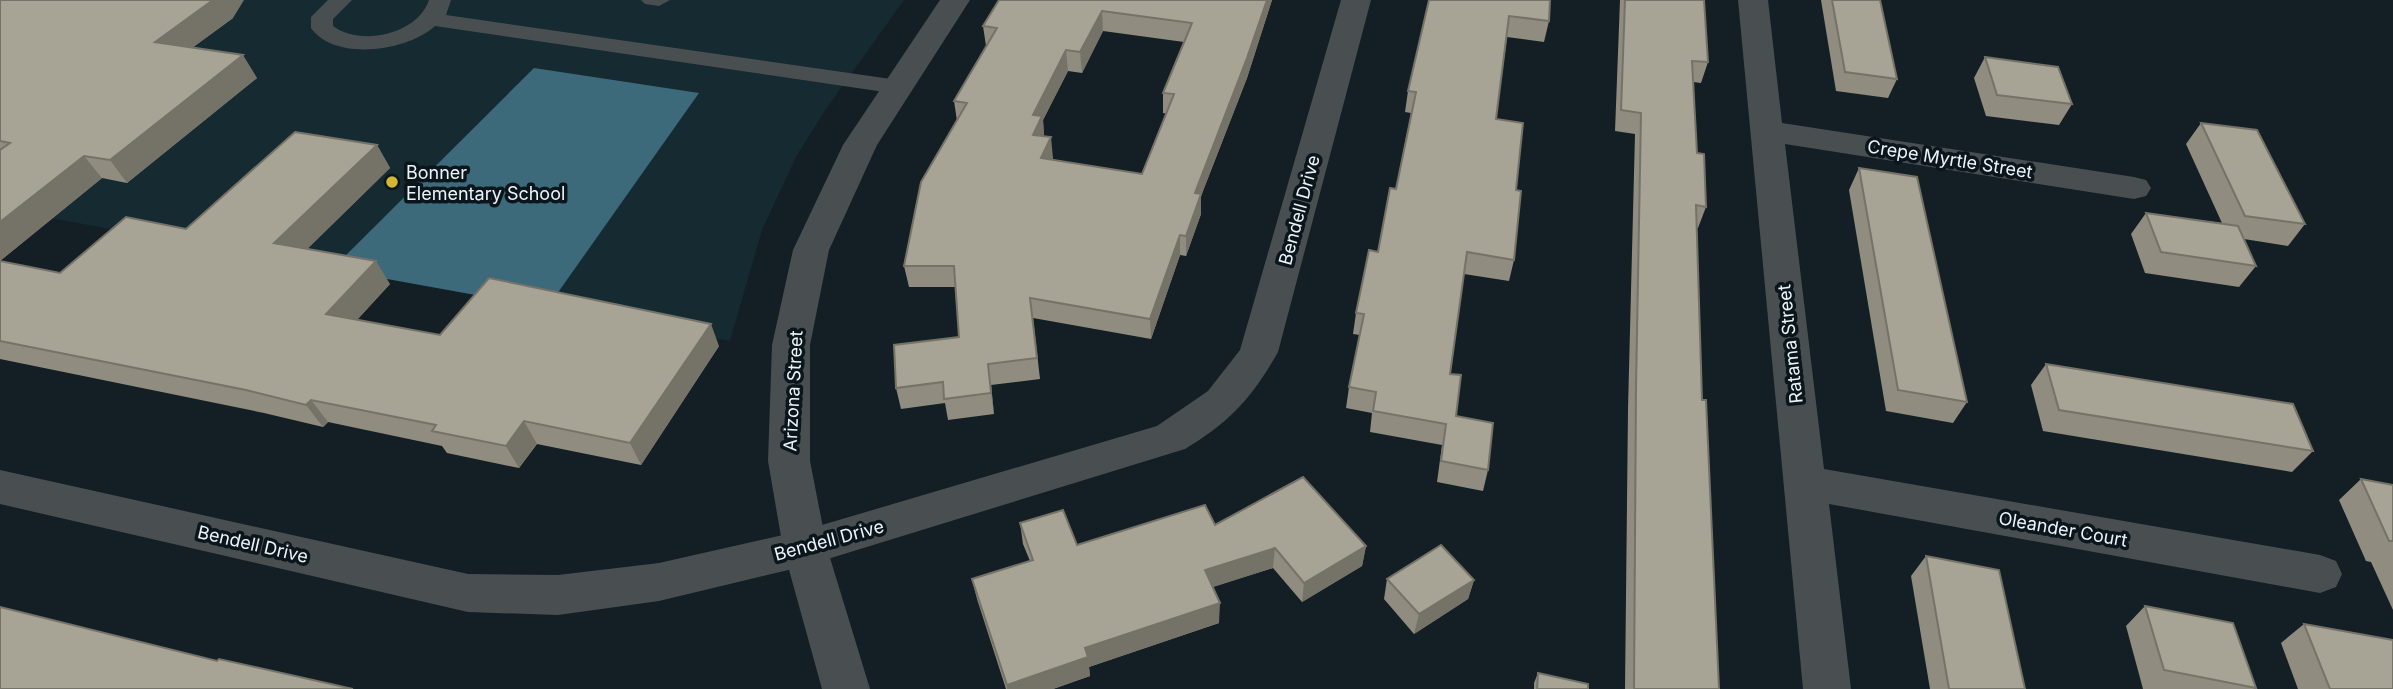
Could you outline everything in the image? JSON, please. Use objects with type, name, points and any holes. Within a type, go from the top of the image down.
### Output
[{"type":"street","name":"Arizona Street","points":[[846,689],[805,548],[789,461],[791,345],[811,250],[860,145],[956,0]]},
{"type":"street","name":"Bendell Drive","points":[[0,486],[468,593],[558,596],[659,582],[805,548],[1170,438],[1211,414],[1240,386],[1259,352],[1356,0]]},
{"type":"street","name":"Ratama Street","points":[[1753,0],[1827,689]]},
{"type":"street","name":"Crepe Myrtle Street","points":[[1766,131],[2134,187]]},
{"type":"street","name":"Oleander Court","points":[[1806,483],[2320,574]]},
{"type":"lane","points":[[341,0],[323,17],[321,28],[329,38],[345,43],[391,39],[414,30],[435,9],[898,87]]},
{"type":"lane","points":[[652,0],[659,0]]},
{"type":"shaded area","name":"Bonner Elementary School","points":[[0,0],[904,0],[826,109],[797,155],[762,230],[730,341],[0,209]]},
{"type":"water","points":[[534,68],[699,93],[547,308],[332,269]]},
{"type":"building","points":[[0,0],[213,0],[155,42],[243,55],[110,160],[84,156],[0,222],[0,150],[10,143],[0,141]]},
{"type":"building","points":[[999,0],[1267,0],[1195,193],[1201,194],[1186,236],[1180,235],[1150,319],[1030,298],[1037,358],[988,364],[991,393],[944,399],[943,382],[896,388],[894,345],[959,337],[954,266],[904,266],[921,182],[967,103],[954,101],[997,28],[983,26]],"holes":[[[1102,11],[1192,23],[1163,93],[1174,94],[1142,174],[1041,158],[1051,137],[1033,135],[1042,116],[1033,115],[1066,50],[1080,52]]]},
{"type":"building","points":[[1429,0],[1550,0],[1549,21],[1509,16],[1496,119],[1523,123],[1516,190],[1521,191],[1514,260],[1467,252],[1450,374],[1461,375],[1456,416],[1493,423],[1488,470],[1441,461],[1446,424],[1373,411],[1376,392],[1349,387],[1364,314],[1356,313],[1369,250],[1378,252],[1390,188],[1396,189],[1416,92],[1408,91]]},
{"type":"building","points":[[1625,0],[1704,0],[1708,62],[1692,61],[1697,153],[1704,154],[1706,207],[1696,205],[1702,400],[1706,400],[1719,689],[1634,689],[1641,113],[1621,110]]},
{"type":"building","points":[[1832,0],[1880,0],[1897,79],[1845,72]]},
{"type":"building","points":[[1985,57],[2058,67],[2072,104],[1997,95]]},
{"type":"building","points":[[2201,123],[2257,130],[2305,224],[2245,216]]},
{"type":"building","points":[[295,132],[377,145],[274,243],[376,261],[326,314],[440,335],[489,278],[711,324],[630,443],[524,421],[506,446],[432,431],[436,425],[311,400],[306,405],[246,390],[0,341],[0,261],[60,273],[126,217],[186,229]]},
{"type":"building","points":[[1859,168],[1917,177],[1967,402],[1898,390]]},
{"type":"building","points":[[2146,213],[2238,226],[2256,266],[2161,252]]},
{"type":"building","points":[[2046,364],[2293,404],[2313,451],[2059,410]]},
{"type":"building","points":[[1303,477],[1366,546],[1304,583],[1275,548],[1205,570],[1220,603],[1085,648],[1088,657],[1007,685],[972,579],[1033,560],[1020,523],[1063,510],[1077,545],[1205,505],[1215,525]]},
{"type":"building","points":[[2361,479],[2393,485],[2393,541],[2389,541]]},
{"type":"building","points":[[1441,545],[1474,580],[1419,614],[1387,579]]},
{"type":"building","points":[[1926,556],[1999,570],[2025,689],[1949,689]]},
{"type":"building","points":[[2145,606],[2233,623],[2256,688],[2164,670]]},
{"type":"building","points":[[0,607],[217,661],[219,659],[353,689],[0,689]]},
{"type":"building","points":[[2304,624],[2393,640],[2393,689],[2330,689]]},
{"type":"building","points":[[1538,673],[1588,684],[1588,689],[1537,689]]},
{"type":"place","name":"Bonner Elementary School","points":[[392,182]]}]
